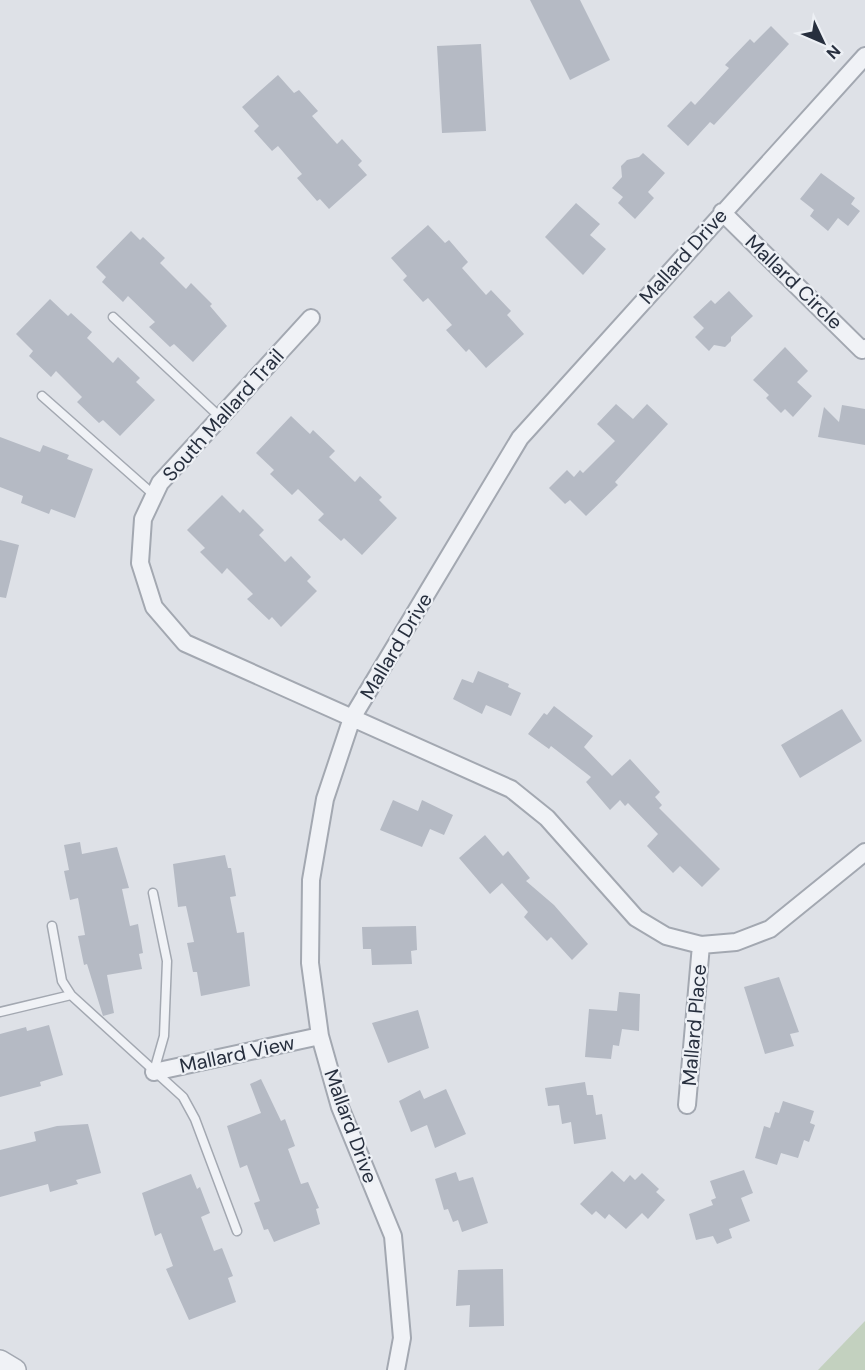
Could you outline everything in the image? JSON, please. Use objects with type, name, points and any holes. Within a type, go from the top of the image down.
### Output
[{"type":"street","name":"Mallard Drive","points":[[396,1370],[402,1338],[393,1236],[340,1107],[320,1036],[310,963],[311,880],[325,799],[352,718],[520,438],[865,56]]},
{"type":"street","name":"Mallard Circle","points":[[722,212],[862,350],[865,348]]},
{"type":"street","name":"South Mallard Trail","points":[[311,318],[160,483],[142,519],[140,563],[153,607],[185,643],[511,789],[547,818],[636,918],[666,936],[701,945],[736,942],[770,929],[865,852]]},
{"type":"street","name":"Mallard Place","points":[[687,1105],[701,945]]},
{"type":"street","name":"Mallard View","points":[[154,1072],[320,1036]]},
{"type":"street","points":[[0,1361],[15,1370]]},
{"type":"lane","points":[[112,317],[220,417]]},
{"type":"lane","points":[[42,396],[154,495]]},
{"type":"lane","points":[[153,893],[167,961],[164,1036],[154,1072]]},
{"type":"lane","points":[[52,926],[62,981],[71,995],[183,1097],[195,1119],[237,1232]]},
{"type":"lane","points":[[0,1012],[71,995]]},
{"type":"green space","points":[[865,1321],[865,1370],[818,1370]]},
{"type":"building","points":[[530,0],[580,0],[610,60],[570,80]]},
{"type":"building","points":[[771,26],[789,44],[714,125],[710,122],[688,146],[667,126],[691,101],[695,105],[729,68],[725,65],[750,39],[754,43]]},
{"type":"building","points":[[481,44],[486,131],[442,133],[437,46]]},
{"type":"building","points":[[278,75],[294,93],[299,90],[318,111],[312,116],[337,144],[342,139],[362,161],[358,165],[367,175],[329,209],[320,199],[317,201],[297,178],[302,174],[278,146],[272,151],[254,131],[259,126],[242,107]]},
{"type":"building","points":[[643,153],[665,173],[648,192],[654,198],[635,219],[618,203],[623,197],[612,188],[622,177],[621,166],[627,160],[639,157]]},
{"type":"building","points":[[821,173],[855,198],[851,204],[860,211],[848,226],[838,218],[828,231],[810,216],[814,210],[800,199]]},
{"type":"building","points":[[576,203],[600,224],[590,235],[606,249],[583,275],[545,237]]},
{"type":"building","points":[[428,225],[445,243],[449,240],[468,262],[462,268],[486,295],[491,290],[511,311],[507,315],[524,334],[486,368],[469,349],[466,352],[446,330],[452,325],[428,298],[423,302],[403,280],[407,276],[391,258]]},
{"type":"building","points":[[131,231],[140,240],[143,237],[165,258],[160,263],[186,289],[191,283],[212,304],[210,306],[227,326],[193,362],[174,344],[170,347],[149,327],[155,322],[128,296],[123,302],[102,282],[106,277],[96,267]]},
{"type":"building","points":[[729,291],[753,316],[731,337],[731,341],[725,347],[714,345],[709,351],[695,337],[704,328],[693,317],[711,300],[715,304]]},
{"type":"building","points":[[50,299],[68,316],[71,313],[92,332],[87,338],[113,363],[118,357],[140,378],[136,382],[155,400],[120,436],[103,420],[99,423],[77,402],[82,397],[56,371],[51,377],[29,356],[33,351],[16,334]]},
{"type":"building","points":[[785,347],[808,371],[797,382],[812,396],[793,417],[785,409],[781,413],[766,398],[769,395],[753,380]]},
{"type":"building","points":[[616,404],[633,419],[647,404],[668,424],[615,482],[618,485],[586,516],[570,500],[565,504],[549,488],[567,470],[574,477],[580,470],[583,473],[615,441],[597,424]]},
{"type":"building","points":[[842,405],[865,409],[865,445],[818,437],[824,407],[839,422]]},
{"type":"building","points":[[291,416],[310,434],[313,430],[335,451],[329,457],[355,482],[360,476],[382,497],[379,500],[397,518],[362,555],[344,538],[341,541],[318,520],[324,514],[298,489],[292,495],[270,474],[274,470],[256,453]]},
{"type":"building","points":[[0,437],[40,452],[43,445],[69,455],[67,459],[93,469],[75,518],[51,509],[49,514],[21,503],[23,496],[0,487]]},
{"type":"building","points":[[222,495],[240,513],[243,509],[264,530],[259,535],[285,562],[291,556],[311,577],[307,581],[317,591],[281,627],[272,617],[269,620],[247,599],[253,594],[227,568],[222,574],[200,552],[205,548],[187,530]]},
{"type":"building","points":[[0,540],[19,545],[6,598],[0,597]]},
{"type":"building","points":[[478,671],[509,684],[508,687],[521,693],[511,716],[486,705],[482,714],[453,699],[462,679],[473,683]]},
{"type":"building","points":[[554,706],[593,736],[584,747],[612,776],[630,759],[660,792],[655,797],[662,805],[659,808],[720,869],[702,887],[680,866],[673,873],[647,846],[658,834],[628,803],[625,806],[620,800],[610,810],[586,782],[591,777],[551,746],[549,749],[528,734],[544,713],[547,715]]},
{"type":"building","points":[[842,709],[862,741],[800,778],[781,745]]},
{"type":"building","points":[[393,800],[418,811],[422,800],[453,815],[444,835],[430,829],[422,847],[380,830]]},
{"type":"building","points":[[485,835],[503,856],[508,851],[530,878],[526,881],[554,905],[588,944],[572,960],[551,937],[547,941],[524,917],[528,912],[502,883],[490,894],[459,858]]},
{"type":"building","points":[[80,842],[82,854],[117,847],[129,888],[122,889],[130,926],[138,924],[143,953],[139,954],[142,969],[107,975],[114,1013],[103,1016],[87,964],[84,965],[78,936],[85,935],[78,898],[70,900],[64,871],[69,870],[64,845]]},
{"type":"building","points":[[225,855],[228,868],[231,868],[236,896],[230,897],[237,933],[244,932],[250,986],[201,996],[197,972],[193,972],[187,943],[194,942],[186,906],[178,907],[173,864]]},
{"type":"building","points":[[416,926],[417,950],[411,951],[412,964],[372,965],[371,949],[363,949],[362,927]]},
{"type":"building","points":[[779,977],[799,1032],[790,1034],[794,1046],[765,1054],[744,987]]},
{"type":"building","points":[[619,992],[640,994],[639,1031],[622,1029],[619,1046],[613,1045],[611,1059],[585,1057],[589,1009],[617,1011]]},
{"type":"building","points":[[418,1010],[429,1048],[388,1063],[372,1023]]},
{"type":"building","points":[[49,1025],[63,1075],[40,1082],[41,1086],[0,1097],[0,1034],[26,1027],[27,1031]]},
{"type":"building","points":[[261,1079],[281,1121],[285,1119],[295,1146],[288,1149],[301,1184],[308,1182],[319,1208],[316,1209],[320,1224],[274,1242],[268,1229],[264,1230],[254,1203],[260,1201],[247,1165],[240,1168],[227,1126],[261,1113],[250,1084]]},
{"type":"building","points":[[585,1082],[587,1095],[593,1095],[596,1115],[602,1114],[606,1139],[574,1144],[571,1122],[562,1124],[559,1105],[548,1106],[545,1088]]},
{"type":"building","points":[[446,1089],[466,1134],[435,1148],[427,1125],[411,1132],[399,1101],[420,1090],[424,1099]]},
{"type":"building","points":[[783,1101],[814,1111],[810,1123],[815,1125],[809,1142],[804,1140],[798,1158],[781,1153],[777,1165],[755,1158],[764,1126],[770,1128],[775,1112],[779,1113]]},
{"type":"building","points":[[88,1124],[101,1173],[76,1180],[78,1184],[50,1192],[48,1184],[0,1197],[0,1150],[36,1141],[34,1132],[57,1126]]},
{"type":"building","points":[[744,1170],[753,1193],[741,1198],[750,1221],[729,1229],[732,1238],[717,1244],[713,1236],[696,1240],[689,1214],[713,1205],[711,1200],[716,1198],[710,1181]]},
{"type":"building","points":[[612,1171],[624,1182],[630,1175],[635,1180],[642,1173],[659,1189],[656,1192],[665,1200],[648,1219],[642,1213],[626,1229],[609,1214],[605,1219],[596,1211],[592,1215],[580,1204]]},
{"type":"building","points":[[456,1172],[459,1181],[473,1177],[488,1223],[462,1232],[458,1220],[453,1222],[448,1209],[444,1210],[435,1179]]},
{"type":"building","points":[[191,1174],[197,1189],[200,1187],[210,1213],[201,1217],[214,1251],[222,1248],[233,1276],[228,1278],[236,1302],[189,1320],[166,1269],[173,1266],[161,1233],[155,1236],[142,1193]]},
{"type":"building","points":[[503,1269],[504,1326],[469,1327],[470,1305],[456,1306],[458,1270]]}]
